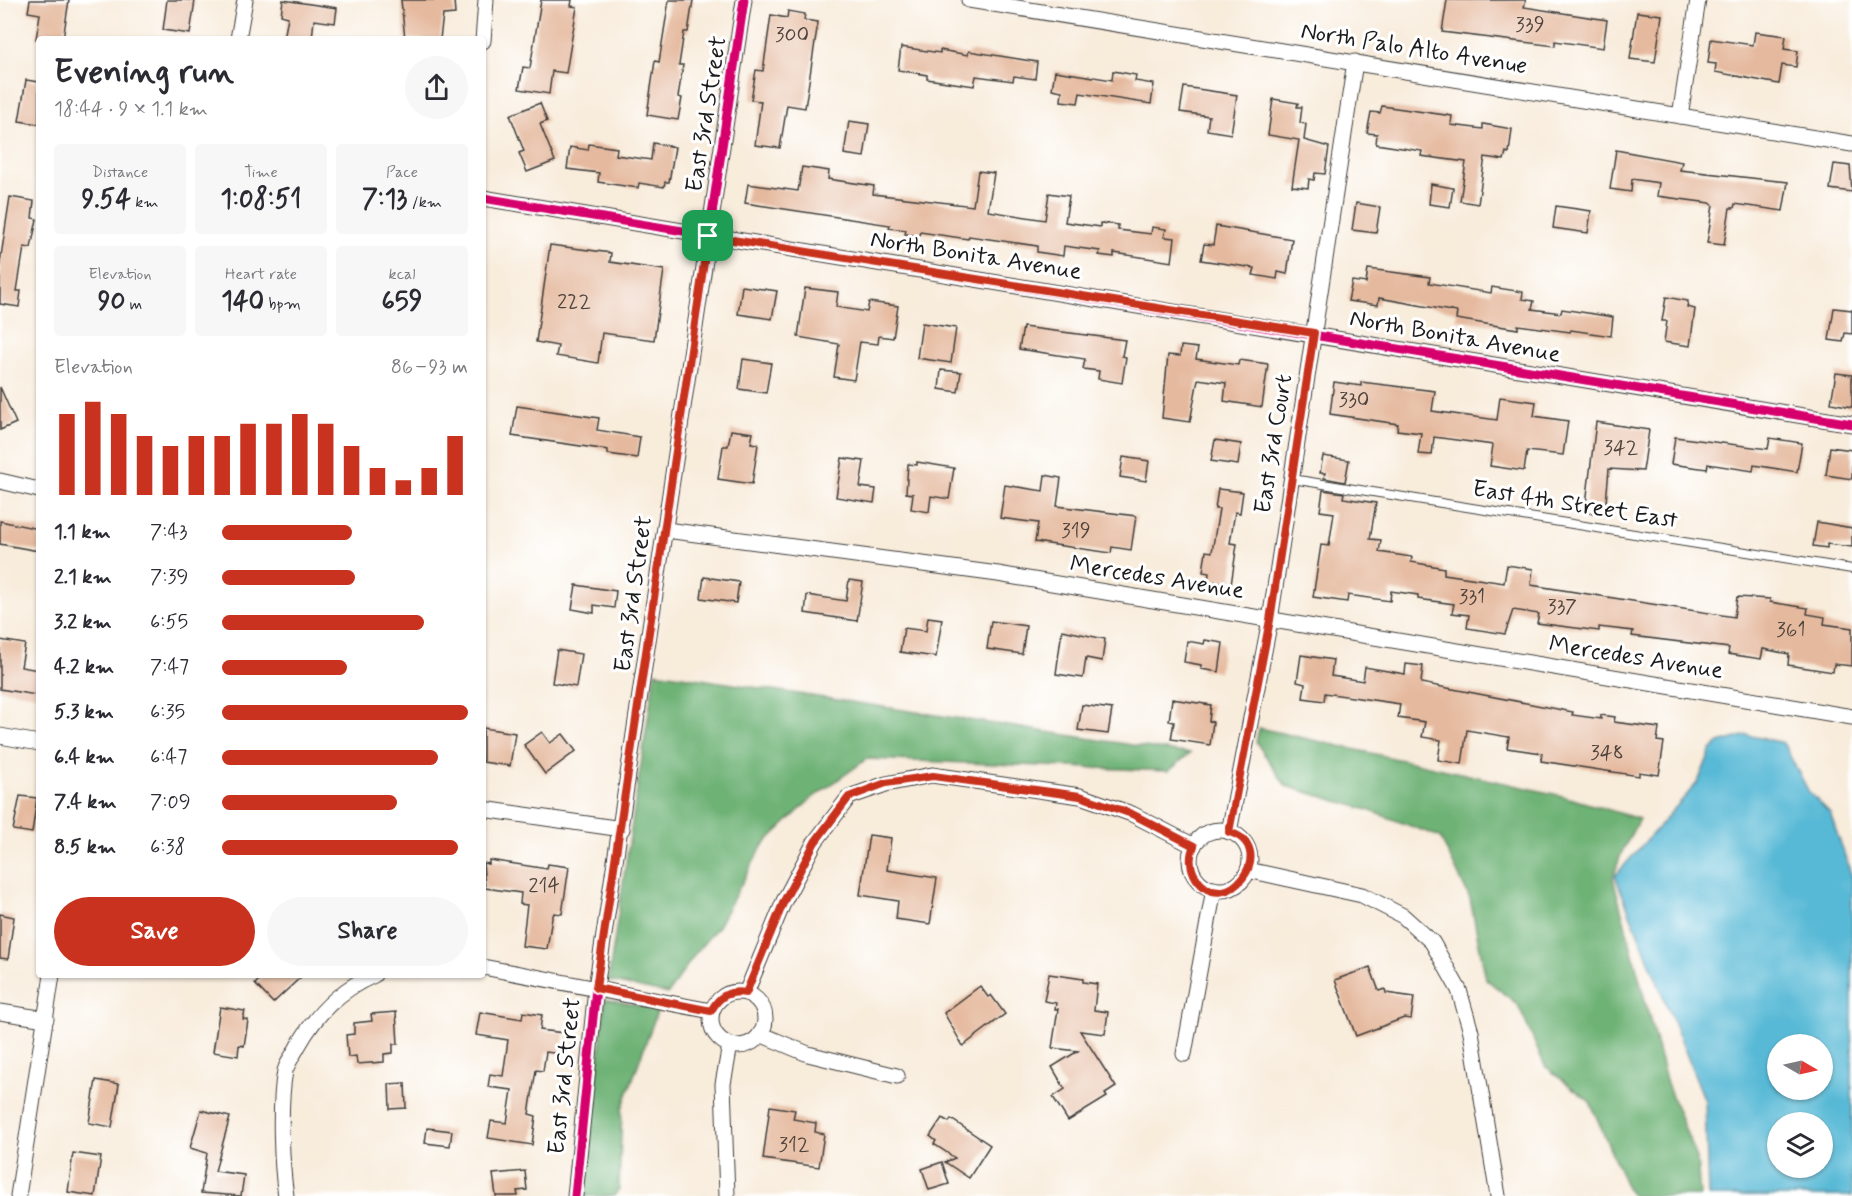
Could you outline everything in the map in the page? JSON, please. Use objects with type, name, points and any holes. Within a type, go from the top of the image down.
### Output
[{"type":"street","points":[[238,36],[244,0]]},
{"type":"street","points":[[483,36],[486,0]]},
{"type":"street","name":"East 3rd Street","points":[[575,1196],[596,988],[622,829],[744,0]]},
{"type":"street","name":"North Palo Alto Avenue","points":[[969,0],[1852,144]]},
{"type":"street","points":[[1680,116],[1698,0]]},
{"type":"street","name":"East 3rd Court","points":[[1229,832],[1270,620],[1355,63]]},
{"type":"street","name":"North Bonita Avenue","points":[[486,199],[1314,333],[1852,424]]},
{"type":"street","points":[[0,481],[36,489]]},
{"type":"street","name":"Mercedes Avenue","points":[[666,530],[998,574],[1852,717]]},
{"type":"street","points":[[0,736],[36,742]]},
{"type":"street","points":[[746,993],[784,901],[815,842],[849,797],[886,783],[933,776],[1080,796],[1132,814],[1194,846]]},
{"type":"street","points":[[486,809],[622,829]]},
{"type":"street","points":[[1214,830],[1229,832],[1242,839],[1248,848],[1250,857],[1248,870],[1240,883],[1232,888],[1214,890],[1198,880],[1192,871],[1190,861],[1194,846],[1204,834],[1214,830]]},
{"type":"street","points":[[1248,870],[1362,895],[1403,916],[1432,942],[1459,990],[1471,1032],[1498,1196]]},
{"type":"street","points":[[1184,1054],[1214,890]]},
{"type":"street","points":[[486,968],[711,1011]]},
{"type":"street","points":[[18,1196],[52,978]]},
{"type":"street","points":[[286,1196],[283,1177],[286,1069],[312,1021],[335,997],[369,978]]},
{"type":"street","points":[[729,993],[746,993],[760,1003],[765,1021],[760,1034],[750,1043],[741,1047],[730,1045],[716,1037],[711,1029],[711,1011],[721,997],[729,993]]},
{"type":"street","points":[[0,1012],[46,1019]]},
{"type":"street","points":[[760,1034],[808,1054],[897,1077]]},
{"type":"street","points":[[727,1196],[723,1084],[730,1045]]},
{"type":"lane","name":"East 4th Street East","points":[[1292,479],[1852,570]]},
{"type":"green space","points":[[655,672],[1190,753],[1169,771],[867,759],[811,799],[763,845],[718,926],[695,954],[668,994],[608,981]]},
{"type":"green space","points":[[1259,728],[1563,796],[1639,819],[1621,854],[1613,878],[1667,1084],[1697,1159],[1700,1196],[1633,1196],[1627,1188],[1590,1102],[1545,1066],[1518,1005],[1486,979],[1470,899],[1440,837],[1368,810],[1286,786],[1256,742]]},
{"type":"green space","points":[[605,999],[658,1009],[622,1109],[619,1189],[614,1196],[585,1196]]},
{"type":"water","points":[[1747,735],[1783,743],[1809,792],[1830,813],[1852,877],[1852,1196],[1708,1196],[1705,1101],[1615,876],[1698,782],[1711,750],[1719,743]]},
{"type":"building","points":[[30,0],[69,0],[63,36],[36,36],[40,14],[28,12]]},
{"type":"building","points":[[167,0],[195,0],[190,34],[163,30]]},
{"type":"building","points":[[283,0],[337,8],[335,23],[314,20],[312,36],[285,36],[288,17],[281,15]]},
{"type":"building","points":[[401,0],[454,0],[455,14],[443,15],[440,36],[405,36]]},
{"type":"building","points":[[541,0],[572,0],[571,6],[577,7],[566,73],[552,71],[549,94],[519,89],[523,67],[530,68]]},
{"type":"building","points":[[669,0],[693,0],[688,32],[684,32],[679,65],[683,65],[678,97],[682,98],[678,120],[647,115],[655,61],[659,62]]},
{"type":"building","points":[[1447,0],[1526,0],[1524,7],[1607,20],[1603,48],[1555,41],[1555,46],[1442,32]]},
{"type":"building","points":[[788,11],[805,14],[804,20],[818,22],[805,108],[787,105],[780,148],[755,145],[761,101],[751,100],[756,70],[763,71],[771,15],[787,18]]},
{"type":"building","points":[[1637,12],[1662,15],[1655,62],[1630,59]]},
{"type":"building","points":[[1755,32],[1786,36],[1784,49],[1798,51],[1796,67],[1782,65],[1779,84],[1715,72],[1716,64],[1708,63],[1711,39],[1753,45]]},
{"type":"building","points":[[901,47],[968,55],[969,51],[1037,62],[1035,79],[1014,76],[1013,81],[976,76],[974,86],[927,79],[927,75],[898,70]]},
{"type":"building","points":[[1055,71],[1112,80],[1113,71],[1136,75],[1135,81],[1154,84],[1151,104],[1080,93],[1078,103],[1061,101],[1062,91],[1052,89]]},
{"type":"building","points":[[26,80],[36,82],[36,124],[19,121]]},
{"type":"building","points":[[1184,87],[1237,95],[1231,134],[1207,130],[1209,116],[1180,112]]},
{"type":"building","points":[[1273,99],[1298,103],[1297,107],[1302,107],[1300,123],[1306,124],[1304,140],[1329,147],[1325,174],[1315,173],[1314,180],[1309,179],[1308,188],[1292,186],[1299,140],[1268,135]]},
{"type":"building","points":[[540,103],[547,121],[540,124],[555,161],[527,172],[519,153],[524,151],[510,115]]},
{"type":"building","points":[[1382,106],[1452,116],[1451,125],[1483,129],[1483,124],[1512,129],[1509,153],[1506,152],[1504,160],[1485,157],[1478,204],[1460,201],[1466,162],[1421,156],[1422,151],[1376,144],[1377,134],[1367,133],[1371,112],[1380,113]]},
{"type":"building","points":[[849,121],[869,124],[864,157],[844,154]]},
{"type":"building","points":[[653,143],[675,147],[669,182],[665,182],[664,187],[639,183],[638,188],[598,182],[599,173],[567,169],[570,147],[588,150],[589,144],[617,148],[616,155],[651,160]]},
{"type":"building","points":[[1616,150],[1682,162],[1680,170],[1788,182],[1783,211],[1735,204],[1734,208],[1730,208],[1724,245],[1707,243],[1713,205],[1710,203],[1657,196],[1659,183],[1632,179],[1631,192],[1610,189]]},
{"type":"building","points":[[1834,164],[1850,166],[1852,192],[1830,189]]},
{"type":"building","points":[[802,167],[829,171],[828,179],[874,186],[873,194],[973,206],[978,171],[994,173],[988,211],[1045,220],[1049,193],[1069,196],[1065,222],[1100,227],[1100,223],[1118,225],[1118,230],[1151,234],[1152,227],[1166,229],[1164,237],[1175,238],[1172,262],[1114,253],[1114,257],[1099,255],[1100,251],[1064,246],[1063,256],[1037,252],[1037,246],[969,236],[968,239],[920,232],[919,236],[905,234],[906,230],[889,228],[890,225],[745,203],[748,184],[798,191]]},
{"type":"building","points":[[1431,184],[1453,188],[1450,207],[1429,204]]},
{"type":"building","points":[[10,197],[34,201],[32,218],[36,219],[36,224],[31,248],[24,247],[17,291],[21,291],[19,307],[0,304],[0,263]]},
{"type":"building","points":[[1356,203],[1380,207],[1376,233],[1352,230]]},
{"type":"building","points":[[1556,206],[1591,211],[1588,233],[1553,228]]},
{"type":"building","points":[[1216,226],[1292,239],[1287,274],[1278,272],[1277,279],[1253,275],[1255,268],[1201,260],[1204,244],[1213,245]]},
{"type":"building","points":[[550,245],[611,253],[610,262],[664,270],[654,340],[602,333],[598,363],[556,356],[558,346],[536,342]]},
{"type":"building","points":[[1368,269],[1430,277],[1429,283],[1491,293],[1492,287],[1523,292],[1522,299],[1534,301],[1532,309],[1561,313],[1562,309],[1613,317],[1611,336],[1571,330],[1570,332],[1518,325],[1518,329],[1486,324],[1456,319],[1457,312],[1379,298],[1378,305],[1348,301],[1352,281],[1366,283]]},
{"type":"building","points":[[742,286],[777,291],[772,319],[738,314]]},
{"type":"building","points":[[805,288],[838,292],[836,307],[867,312],[869,302],[898,306],[893,338],[879,336],[878,344],[860,342],[854,380],[834,377],[839,344],[798,337]]},
{"type":"building","points":[[1666,297],[1688,301],[1687,307],[1695,309],[1690,346],[1664,342],[1667,321],[1662,321]]},
{"type":"building","points":[[1834,308],[1852,310],[1852,334],[1845,333],[1843,342],[1829,340]]},
{"type":"building","points":[[922,323],[956,328],[951,363],[917,358]]},
{"type":"building","points":[[1023,327],[1125,340],[1122,356],[1126,357],[1122,383],[1098,379],[1099,371],[1083,369],[1085,359],[1019,349]]},
{"type":"building","points":[[1181,346],[1198,348],[1196,359],[1238,365],[1239,360],[1268,364],[1262,407],[1224,401],[1226,383],[1198,379],[1190,422],[1162,418],[1168,355],[1180,356]]},
{"type":"building","points":[[743,359],[771,363],[766,393],[739,389]]},
{"type":"building","points":[[941,370],[961,372],[958,392],[939,389]]},
{"type":"building","points":[[1836,373],[1852,375],[1852,407],[1831,403]]},
{"type":"building","points":[[1334,382],[1361,386],[1361,382],[1435,391],[1432,411],[1497,420],[1500,397],[1536,402],[1534,416],[1568,421],[1563,455],[1527,451],[1524,471],[1490,466],[1493,445],[1434,437],[1432,455],[1418,454],[1421,433],[1397,430],[1398,424],[1330,414]]},
{"type":"building","points":[[0,387],[16,423],[0,430]]},
{"type":"building","points":[[517,406],[599,418],[597,430],[640,437],[637,458],[608,454],[608,450],[512,436]]},
{"type":"building","points":[[1596,422],[1649,430],[1643,471],[1609,469],[1605,514],[1585,512]]},
{"type":"building","points":[[731,430],[753,433],[751,443],[758,444],[752,484],[718,479],[723,446],[728,446]]},
{"type":"building","points":[[1675,437],[1768,449],[1770,438],[1802,443],[1797,472],[1754,465],[1753,471],[1708,464],[1707,469],[1671,464]]},
{"type":"building","points":[[1215,440],[1241,444],[1238,465],[1211,461]]},
{"type":"building","points":[[1830,447],[1852,450],[1852,479],[1826,475]]},
{"type":"building","points":[[1323,456],[1349,460],[1345,482],[1324,478],[1325,473],[1320,473]]},
{"type":"building","points":[[1123,457],[1149,461],[1146,481],[1120,477]]},
{"type":"building","points":[[842,458],[864,461],[860,487],[876,489],[874,503],[836,497]]},
{"type":"building","points":[[917,462],[954,468],[949,499],[931,496],[929,512],[911,509],[913,494],[906,493],[908,464],[917,465]]},
{"type":"building","points":[[1045,475],[1061,478],[1057,506],[1136,516],[1131,550],[1112,547],[1111,553],[1035,542],[1038,523],[1000,518],[1005,485],[1043,491]]},
{"type":"building","points":[[1218,489],[1243,492],[1240,513],[1235,512],[1230,543],[1237,544],[1231,585],[1208,581],[1209,573],[1203,572],[1206,551],[1212,552],[1219,509],[1215,509]]},
{"type":"building","points":[[1323,490],[1344,493],[1343,498],[1376,503],[1370,539],[1381,540],[1379,552],[1412,557],[1411,562],[1444,568],[1444,574],[1504,583],[1507,565],[1533,569],[1531,585],[1734,617],[1737,597],[1770,599],[1770,602],[1808,608],[1807,614],[1825,617],[1824,624],[1852,628],[1852,666],[1834,664],[1833,672],[1788,665],[1789,654],[1763,649],[1761,659],[1728,654],[1729,648],[1632,636],[1633,631],[1599,627],[1599,631],[1537,623],[1539,614],[1513,610],[1505,634],[1467,628],[1469,615],[1452,613],[1454,604],[1418,599],[1418,595],[1391,591],[1390,601],[1348,595],[1347,602],[1313,597],[1321,545],[1329,546],[1334,513],[1320,511]]},
{"type":"building","points":[[0,521],[36,528],[36,550],[0,544]]},
{"type":"building","points":[[1817,522],[1852,528],[1852,547],[1827,544],[1827,548],[1813,546]]},
{"type":"building","points":[[704,577],[739,582],[736,603],[701,598]]},
{"type":"building","points":[[849,580],[863,582],[857,621],[805,613],[807,595],[846,601]]},
{"type":"building","points":[[576,585],[616,591],[614,608],[594,605],[594,613],[572,609]]},
{"type":"building","points":[[928,617],[942,619],[936,657],[900,652],[904,628],[926,631]]},
{"type":"building","points":[[991,621],[1026,626],[1022,654],[987,649]]},
{"type":"building","points":[[1062,630],[1105,639],[1102,661],[1086,658],[1083,678],[1056,674]]},
{"type":"building","points":[[0,640],[25,644],[21,667],[36,670],[36,695],[0,689]]},
{"type":"building","points":[[1205,640],[1223,643],[1219,672],[1201,669],[1201,665],[1184,662],[1187,641],[1204,644]]},
{"type":"building","points":[[557,650],[581,654],[576,687],[552,683]]},
{"type":"building","points":[[1301,655],[1333,660],[1331,676],[1363,681],[1365,667],[1405,674],[1406,664],[1423,666],[1421,683],[1573,712],[1572,715],[1601,719],[1601,715],[1615,717],[1614,722],[1659,728],[1657,741],[1664,742],[1659,775],[1639,772],[1639,776],[1541,761],[1542,753],[1507,748],[1509,737],[1467,730],[1462,764],[1438,760],[1441,740],[1422,737],[1425,722],[1398,718],[1400,704],[1325,693],[1324,701],[1303,698],[1305,684],[1297,682]]},
{"type":"building","points":[[1172,699],[1211,705],[1209,721],[1213,722],[1210,745],[1171,739],[1174,722],[1169,721]]},
{"type":"building","points":[[1082,705],[1112,709],[1108,734],[1078,730]]},
{"type":"building","points":[[486,728],[515,733],[510,766],[486,762]]},
{"type":"building","points":[[542,732],[550,743],[563,734],[576,751],[545,774],[524,745]]},
{"type":"building","points":[[20,796],[36,798],[32,833],[13,830]]},
{"type":"building","points":[[869,835],[891,838],[887,870],[937,878],[930,924],[896,919],[898,901],[860,895]]},
{"type":"building","points":[[489,860],[547,869],[548,864],[569,867],[562,914],[554,913],[547,949],[522,946],[527,905],[520,904],[521,893],[486,888],[486,864],[489,864]]},
{"type":"building","points":[[0,914],[14,917],[8,959],[0,958]]},
{"type":"building","points":[[1370,967],[1379,991],[1385,989],[1386,993],[1414,997],[1411,1019],[1404,1018],[1356,1036],[1335,980]]},
{"type":"building","points":[[1049,974],[1083,979],[1083,982],[1097,984],[1094,1010],[1108,1012],[1105,1034],[1080,1031],[1116,1087],[1105,1094],[1107,1097],[1068,1121],[1053,1097],[1065,1089],[1052,1067],[1078,1051],[1052,1048],[1058,1009],[1055,1009],[1056,1003],[1044,1001]]},
{"type":"building","points":[[261,978],[300,978],[273,1003],[255,984]]},
{"type":"building","points":[[980,986],[988,997],[991,995],[1005,1014],[963,1046],[944,1013]]},
{"type":"building","points":[[220,1007],[245,1011],[243,1019],[248,1020],[244,1046],[239,1045],[238,1056],[213,1052]]},
{"type":"building","points":[[396,1012],[398,1044],[393,1044],[393,1053],[384,1054],[384,1062],[357,1064],[356,1056],[348,1057],[346,1035],[354,1034],[354,1023],[372,1021],[371,1014]]},
{"type":"building","points":[[480,1012],[522,1019],[523,1012],[542,1015],[540,1030],[564,1033],[561,1054],[546,1052],[543,1071],[536,1070],[529,1114],[536,1116],[532,1145],[488,1138],[491,1121],[507,1123],[512,1090],[488,1087],[490,1074],[503,1076],[508,1040],[476,1035]]},
{"type":"building","points":[[96,1080],[119,1084],[112,1127],[89,1123]]},
{"type":"building","points":[[405,1083],[406,1108],[390,1109],[389,1084]]},
{"type":"building","points":[[770,1106],[795,1110],[793,1119],[816,1123],[815,1132],[824,1134],[819,1167],[763,1159]]},
{"type":"building","points":[[201,1110],[230,1117],[215,1171],[244,1175],[241,1196],[201,1193],[207,1153],[190,1148]]},
{"type":"building","points":[[942,1118],[949,1122],[951,1119],[990,1145],[969,1178],[945,1162],[955,1158],[934,1144],[936,1141],[930,1136]]},
{"type":"building","points":[[427,1128],[452,1131],[450,1146],[425,1143]]},
{"type":"building","points":[[73,1153],[101,1157],[95,1196],[68,1192]]},
{"type":"building","points":[[942,1162],[949,1184],[929,1190],[922,1169]]},
{"type":"building","points":[[525,1171],[527,1190],[517,1191],[518,1196],[496,1196],[493,1174]]},
{"type":"cycle path","points":[[575,1196],[596,988],[744,0]]},
{"type":"cycle path","points":[[486,198],[1852,424]]},
{"type":"route","points":[[708,236],[1314,333],[1270,620],[1229,832],[1242,839],[1248,848],[1250,857],[1250,866],[1240,883],[1223,890],[1214,890],[1205,886],[1192,871],[1190,861],[1194,846],[1132,814],[1080,796],[933,776],[886,783],[849,797],[815,842],[784,901],[746,993],[738,991],[721,997],[711,1011],[596,988],[622,829],[708,236]]}]
